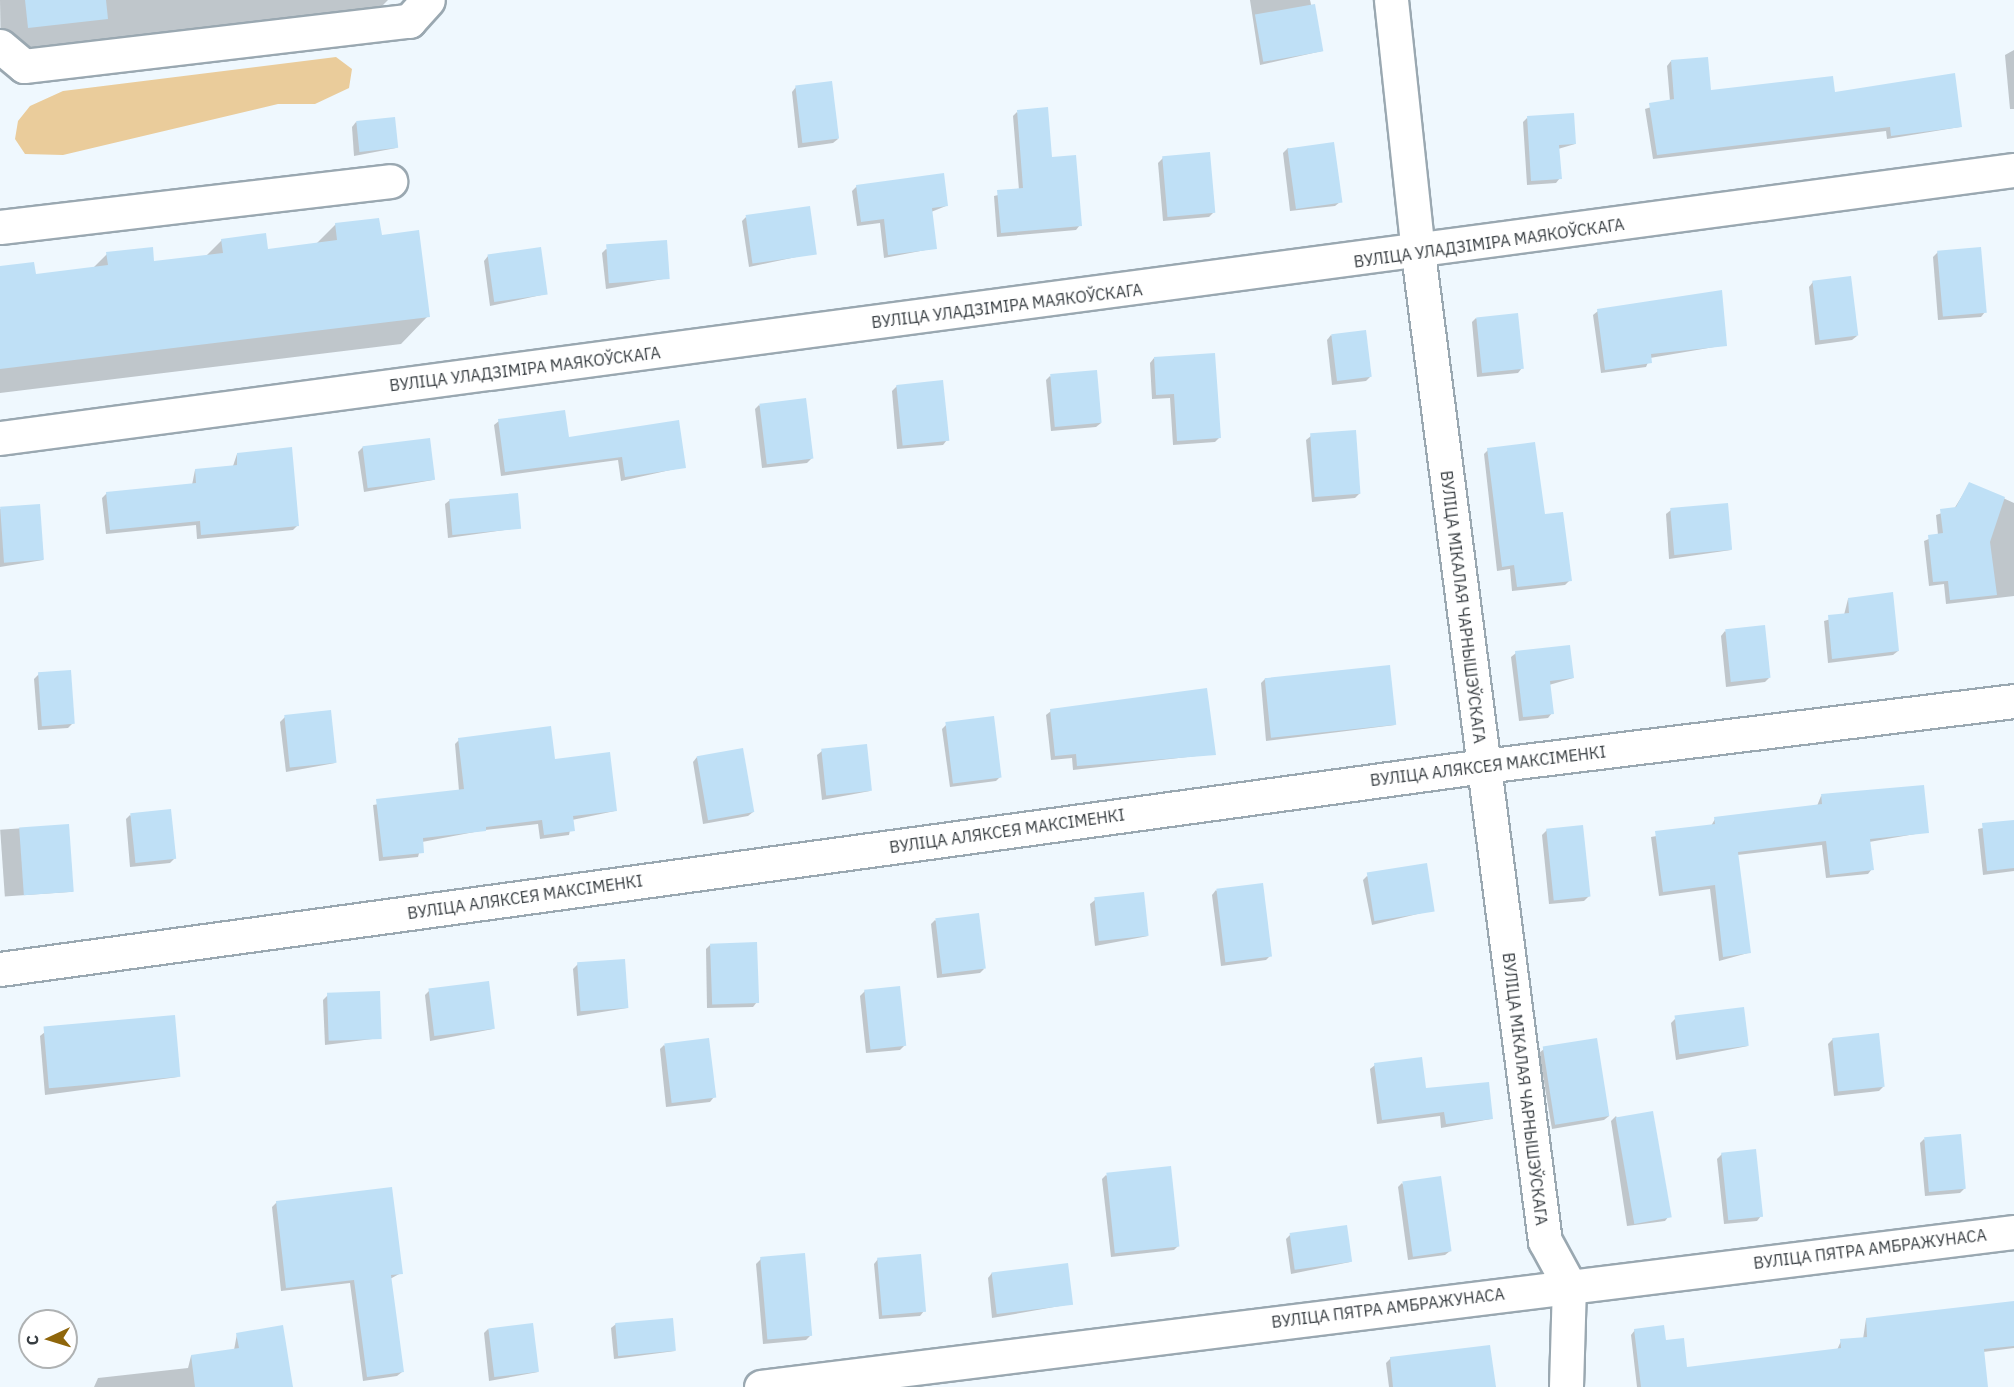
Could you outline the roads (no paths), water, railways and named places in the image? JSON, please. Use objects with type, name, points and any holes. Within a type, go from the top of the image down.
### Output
[{"type":"street","points":[[0,46],[24,66],[409,21],[428,0]]},
{"type":"street","name":"ВУЛІЦА МІКАЛАЯ ЧАРНЫШЭЎСКАГА","points":[[1391,0],[1418,253],[1545,1241],[1569,1285]]},
{"type":"street","name":"ВУЛІЦА УЛАДЗІМІРА МАЯКОЎСКАГА","points":[[0,438],[1418,253],[2014,170]]},
{"type":"street","points":[[0,227],[390,181]]},
{"type":"street","name":"ВУЛІЦА АЛЯКСЕЯ МАКСІМЕНКІ","points":[[0,969],[1484,766],[2014,701]]},
{"type":"street","name":"ВУЛІЦА ПЯТРА АМБРАЖУНАСА","points":[[762,1387],[1569,1285],[2014,1232]]},
{"type":"street","points":[[1566,1387],[1569,1285]]}]
